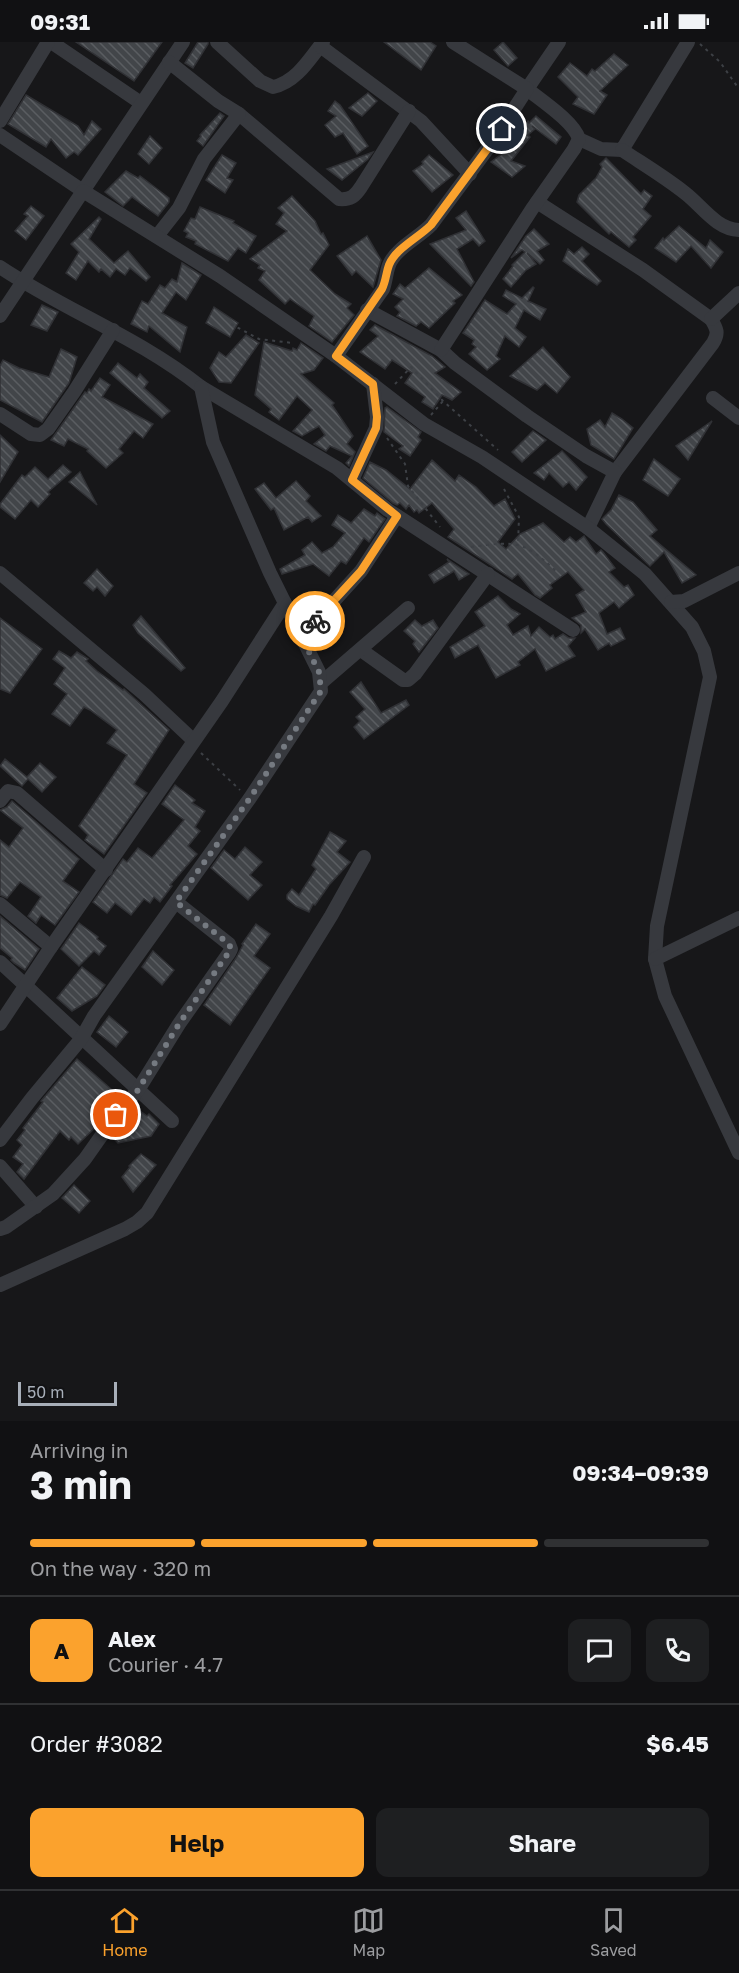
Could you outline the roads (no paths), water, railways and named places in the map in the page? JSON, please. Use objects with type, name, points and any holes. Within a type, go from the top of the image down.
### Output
[{"type":"street","points":[[0,121],[49,42],[141,103]]},
{"type":"street","points":[[0,316],[183,42]]},
{"type":"street","points":[[217,42],[260,81],[273,87],[283,85],[302,69],[321,44],[421,121],[470,174]]},
{"type":"street","points":[[441,350],[579,139],[577,133],[566,122],[527,89],[453,42]]},
{"type":"street","points":[[336,356],[382,289],[393,258],[405,245],[420,237],[431,225],[470,174],[559,42]]},
{"type":"street","points":[[622,150],[688,42]]},
{"type":"street","points":[[169,62],[218,101],[239,114],[339,199],[347,200],[355,196],[409,111]]},
{"type":"street","points":[[157,236],[179,208],[204,159],[239,114]]},
{"type":"street","points":[[0,135],[83,191],[220,276],[336,356],[424,424],[482,456],[588,528],[645,574],[692,627],[704,651],[710,677],[657,926],[654,959],[665,996],[739,1153]]},
{"type":"street","points":[[579,139],[601,149],[622,150],[686,194],[720,224],[731,230],[739,230]]},
{"type":"street","points":[[537,202],[643,270],[711,319],[717,329],[717,336],[713,343],[615,472],[588,528]]},
{"type":"street","points":[[0,267],[22,282],[154,353],[201,387],[337,468],[397,516],[573,630]]},
{"type":"street","points":[[711,319],[739,294]]},
{"type":"street","points":[[368,310],[441,350],[527,416],[586,456],[615,472]]},
{"type":"street","points":[[0,414],[31,434],[40,435],[48,429],[68,401],[113,330]]},
{"type":"street","points":[[352,480],[376,428],[373,384]]},
{"type":"street","points":[[0,1140],[81,1039],[94,1016],[250,798],[321,691],[319,672],[285,603],[213,442],[201,387]]},
{"type":"street","points":[[713,398],[739,418]]},
{"type":"street","points":[[300,634],[361,571],[397,516]]},
{"type":"street","points":[[0,573],[144,694],[193,740]]},
{"type":"street","points":[[671,602],[684,601],[739,573]]},
{"type":"street","points":[[362,650],[403,681],[408,680],[416,674],[488,574]]},
{"type":"street","points":[[0,1024],[27,986],[51,946],[222,701],[285,603]]},
{"type":"street","points":[[321,683],[408,608]]},
{"type":"street","points":[[0,801],[8,791],[17,793],[106,870]]},
{"type":"street","points":[[0,1285],[125,1229],[147,1213],[331,916],[364,857]]},
{"type":"street","points":[[0,1229],[53,1194],[85,1159],[116,1115],[138,1090],[179,1024],[231,949],[229,944],[176,902]]},
{"type":"street","points":[[0,904],[51,946]]},
{"type":"street","points":[[654,959],[739,918]]},
{"type":"street","points":[[0,962],[172,1121]]},
{"type":"street","points":[[0,1166],[36,1207]]}]
